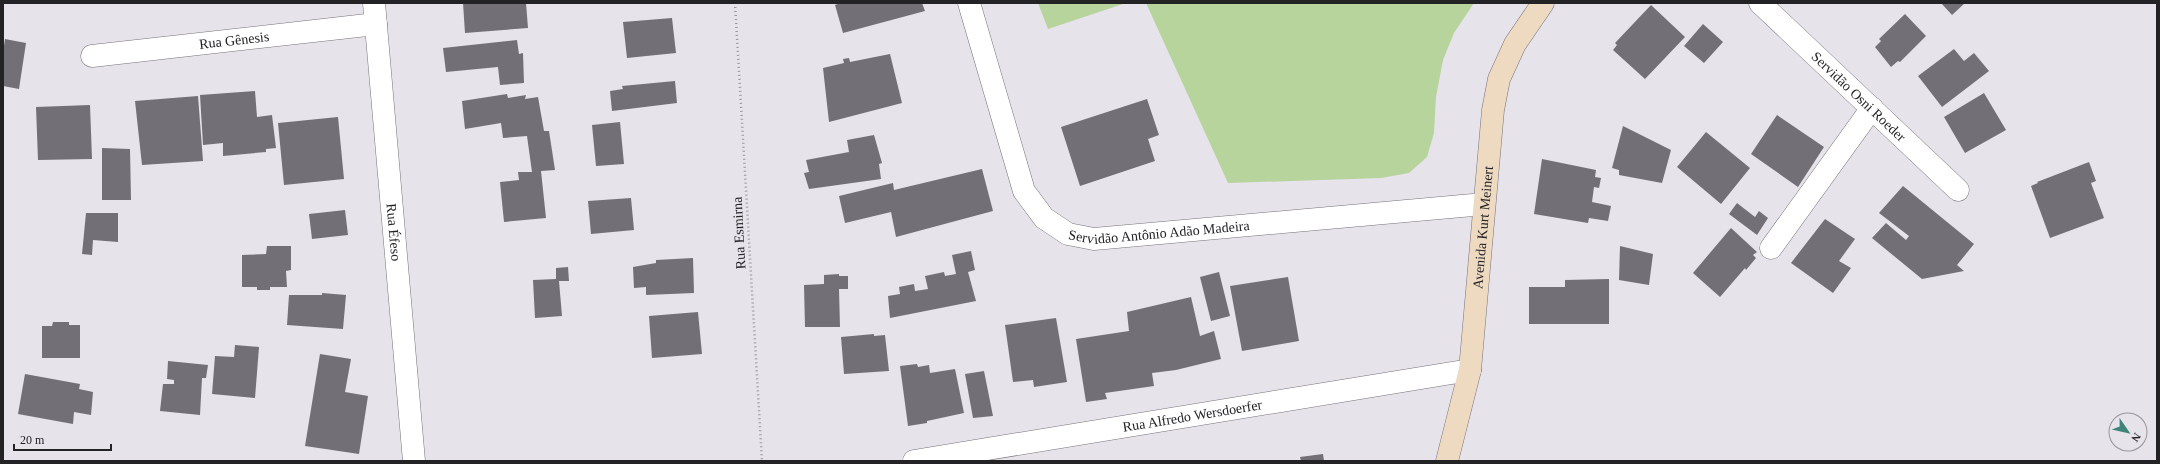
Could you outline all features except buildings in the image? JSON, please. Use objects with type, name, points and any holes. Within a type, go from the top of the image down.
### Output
[{"type":"main road","name":"Avenida Kurt Meinert","points":[[1447,461],[1470,370],[1493,110],[1499,79],[1515,44],[1543,3]]},
{"type":"street","name":"Servidão Antônio Adão Madeira","points":[[969,3],[1024,191],[1044,218],[1068,234],[1094,239],[1484,204]]},
{"type":"street","name":"Servidão Osni Roeder","points":[[1760,3],[1958,190]]},
{"type":"street","name":"Rua Gênesis","points":[[92,56],[375,14]]},
{"type":"street","name":"Rua Éfeso","points":[[375,14],[414,461]]},
{"type":"street","points":[[1770,248],[1872,108]]},
{"type":"street","name":"Rua Alfredo Wersdoerfer","points":[[914,461],[1470,370]]},
{"type":"path","name":"Rua Esmirna","points":[[735,3],[762,461]]},
{"type":"green space","points":[[1038,3],[1126,3],[1048,29]]},
{"type":"green space","points":[[1146,3],[1474,3],[1454,33],[1443,60],[1436,97],[1434,133],[1427,157],[1409,173],[1381,178],[1228,183]]}]
